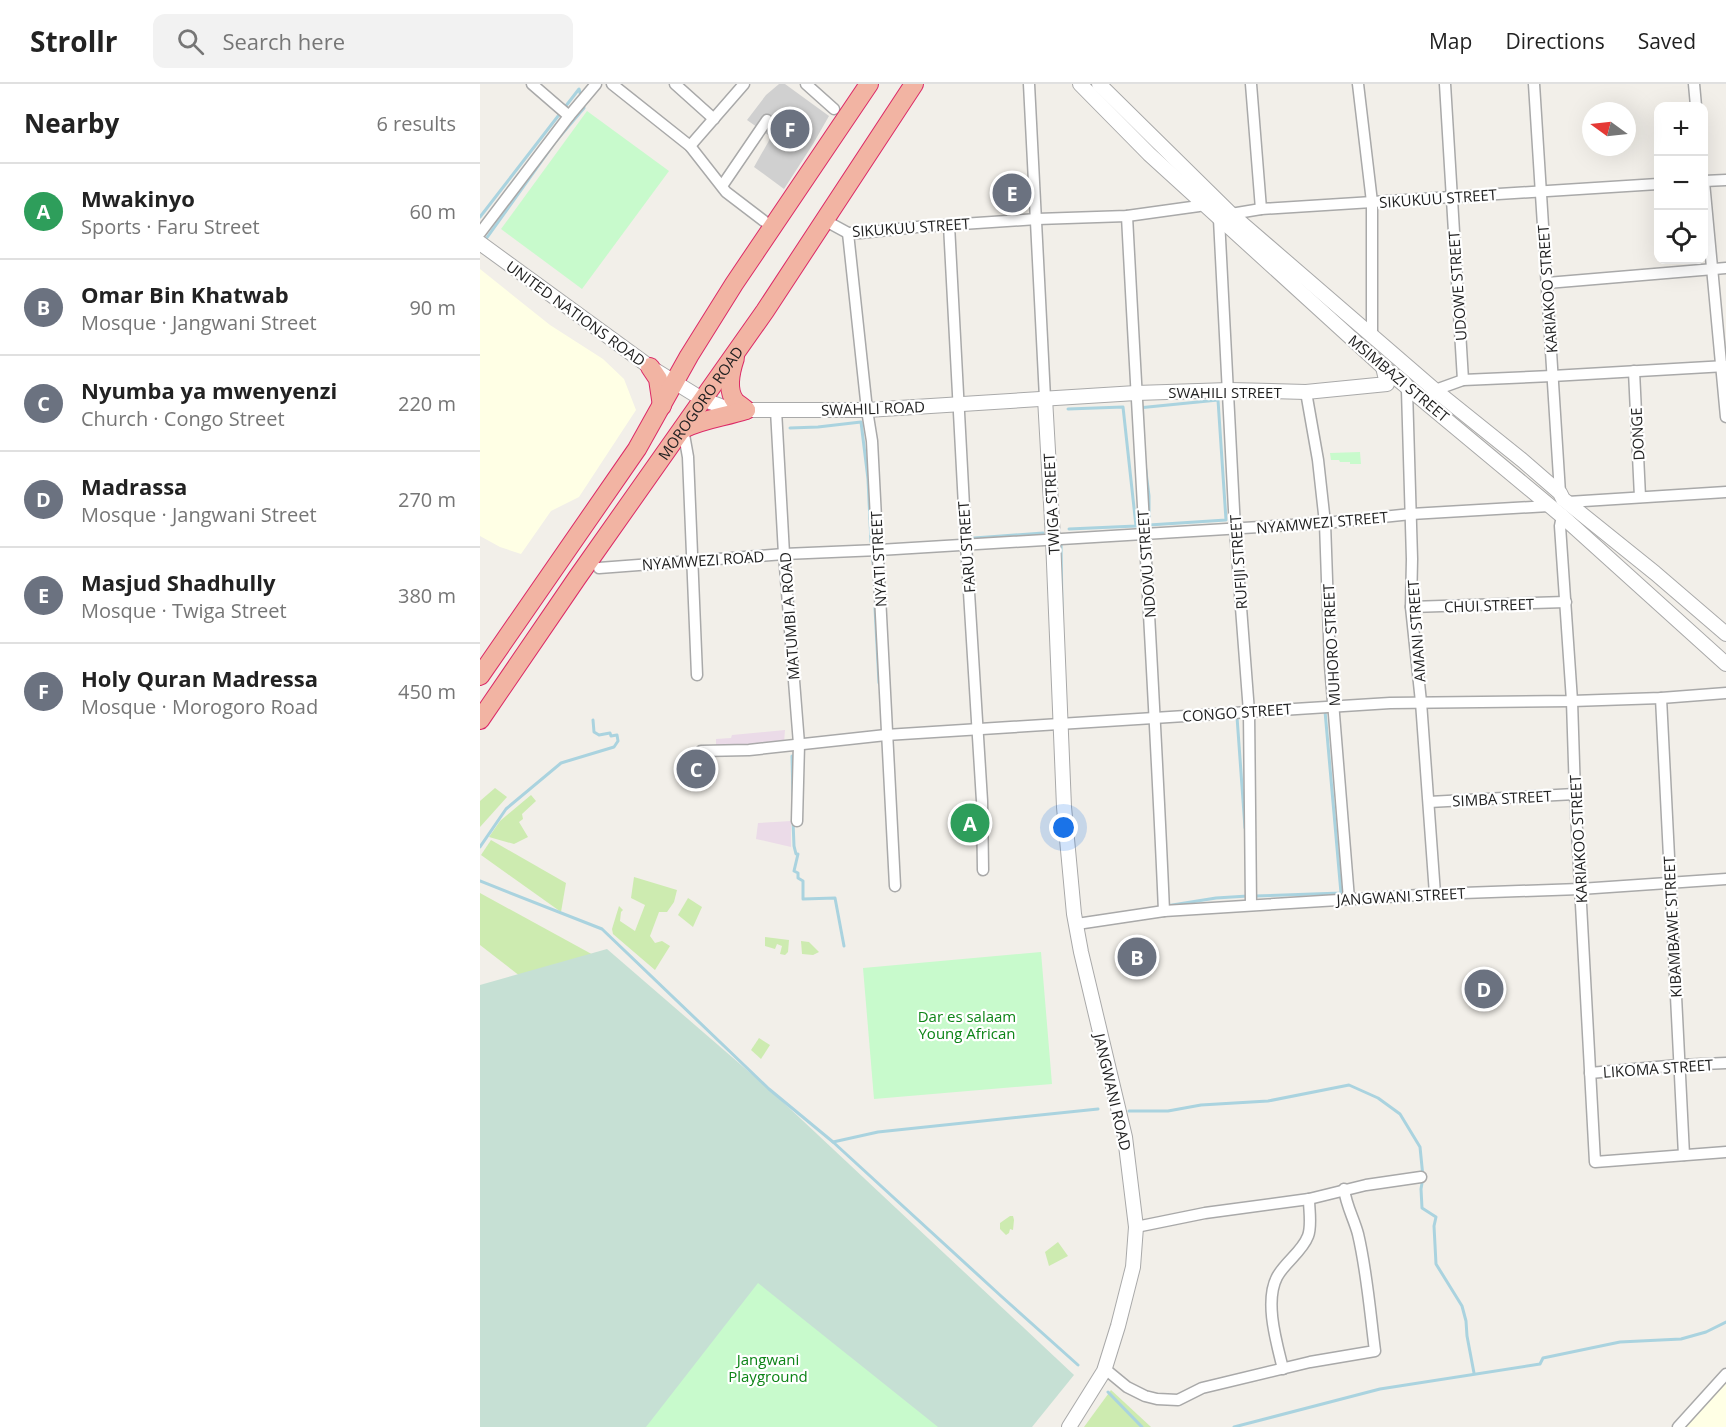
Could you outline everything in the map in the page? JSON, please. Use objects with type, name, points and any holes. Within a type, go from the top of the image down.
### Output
[{"type":"highway","name":"MOROGORO ROAD","points":[[480,676],[637,449],[689,356],[753,255],[869,84]]},
{"type":"highway","name":"MOROGORO ROAD","points":[[480,720],[765,311],[914,84]]},
{"type":"highway","points":[[737,350],[730,377],[732,394],[735,401],[746,410]]},
{"type":"highway","points":[[662,406],[658,379],[650,367],[672,365],[689,356]]},
{"type":"highway","points":[[683,429],[693,424],[746,410]]},
{"type":"street","points":[[532,84],[569,116]]},
{"type":"street","points":[[480,233],[596,84]]},
{"type":"street","points":[[612,84],[690,146],[726,192],[764,221]]},
{"type":"street","points":[[675,84],[714,119]]},
{"type":"street","points":[[690,146],[744,84]]},
{"type":"street","points":[[806,84],[834,109]]},
{"type":"street","name":"TWIGA STREET","points":[[1029,84],[1053,539],[1064,807],[1074,914],[1077,924]]},
{"type":"street","points":[[1251,84],[1260,208]]},
{"type":"street","points":[[1358,84],[1372,202],[1371,334]]},
{"type":"street","name":"UDOWE STREET","points":[[1445,84],[1463,380]]},
{"type":"street","name":"KARIAKOO STREET","points":[[1534,84],[1552,376],[1564,497]]},
{"type":"street","points":[[1694,84],[1696,102]]},
{"type":"street","name":"MSIMBAZI STREET","points":[[1096,86],[1149,154],[1209,200],[1383,367],[1562,516],[1726,663]]},
{"type":"street","points":[[723,186],[767,120]]},
{"type":"street","points":[[1708,182],[1726,180]]},
{"type":"street","name":"SIKUKUU STREET","points":[[1225,217],[1260,208],[1654,184]]},
{"type":"street","name":"SIKUKUU STREET","points":[[824,220],[848,233],[860,233],[1037,219],[1127,216],[1209,200]]},
{"type":"street","points":[[1707,210],[1724,366],[1726,417]]},
{"type":"street","name":"NDOVU STREET","points":[[1127,216],[1156,717],[1164,911]]},
{"type":"street","name":"MSIMBAZI STREET","points":[[1225,217],[1371,334],[1726,634]]},
{"type":"street","name":"RUFIJI STREET","points":[[1225,217],[1228,390],[1235,529],[1249,712],[1251,905]]},
{"type":"street","name":"FARU STREET","points":[[949,225],[982,801],[983,870]]},
{"type":"street","name":"NYATI STREET","points":[[848,233],[872,441],[895,886]]},
{"type":"street","name":"UNITED NATIONS ROAD","points":[[480,243],[650,367],[702,399]]},
{"type":"street","points":[[1547,283],[1726,268]]},
{"type":"street","points":[[1426,402],[1436,391],[1463,380],[1724,366]]},
{"type":"street","name":"SWAHILI STREET","points":[[1046,398],[1228,390],[1306,392],[1387,384],[1383,367]]},
{"type":"street","name":"DONGE","points":[[1634,371],[1640,498]]},
{"type":"street","points":[[1405,385],[1415,372]]},
{"type":"street","name":"AMANI STREET","points":[[1405,385],[1411,514],[1411,607],[1421,702],[1435,894]]},
{"type":"street","name":"MUHORO STREET","points":[[1306,392],[1318,460],[1325,523],[1330,665],[1349,899]]},
{"type":"street","name":"SWAHILI ROAD","points":[[702,399],[726,408],[746,410],[867,410],[1046,398]]},
{"type":"street","name":"MATUMBI A ROAD","points":[[776,410],[784,554],[799,744],[797,821]]},
{"type":"street","points":[[683,429],[688,457],[697,675]]},
{"type":"street","points":[[1564,497],[1640,498],[1726,492]]},
{"type":"street","name":"NYAMWEZI STREET","points":[[879,550],[1144,535],[1325,523],[1411,514],[1549,506]]},
{"type":"street","name":"KARIAKOO STREET","points":[[1562,516],[1560,526],[1572,700],[1595,1162],[1684,1155]]},
{"type":"street","name":"NYAMWEZI ROAD","points":[[599,568],[784,554],[879,550]]},
{"type":"street","name":"CHUI STREET","points":[[1411,607],[1566,602]]},
{"type":"street","name":"CONGO STREET","points":[[701,751],[749,750],[886,735],[1334,706],[1421,702],[1661,698],[1726,693]]},
{"type":"street","name":"KIBAMBAWE STREET","points":[[1661,698],[1684,1155]]},
{"type":"street","name":"SIMBA STREET","points":[[1429,802],[1575,794]]},
{"type":"street","name":"JANGWANI STREET","points":[[1077,924],[1164,911],[1726,879]]},
{"type":"street","name":"JANGWANI ROAD","points":[[1069,1427],[1104,1371],[1134,1267],[1136,1227],[1125,1137],[1083,963],[1077,924]]},
{"type":"street","name":"LIKOMA STREET","points":[[1590,1073],[1726,1063]]},
{"type":"street","points":[[1684,1155],[1726,1152]]},
{"type":"street","points":[[1136,1227],[1205,1213],[1309,1199],[1344,1190],[1421,1177]]},
{"type":"street","points":[[1104,1371],[1145,1396],[1178,1400],[1202,1388],[1310,1362],[1375,1351],[1358,1234],[1344,1190]]},
{"type":"street","points":[[1283,1369],[1273,1330],[1271,1308],[1273,1291],[1276,1277],[1309,1234],[1309,1199]]},
{"type":"street","points":[[1678,1427],[1726,1374]]},
{"type":"shaded area","points":[[779,84],[785,84],[829,116],[784,189],[754,167],[771,137],[747,120],[766,95]]},
{"type":"shaded area","points":[[480,269],[550,325],[603,359],[624,379],[636,410],[579,497],[551,511],[521,554],[500,547],[480,536]]},
{"type":"shaded area","points":[[785,730],[784,743],[716,747],[716,739],[731,738],[732,735]]},
{"type":"shaded area","points":[[791,821],[791,847],[756,839],[758,823]]},
{"type":"shaded area","points":[[1726,1377],[1726,1427],[1680,1427]]},
{"type":"green space","points":[[587,111],[669,171],[582,289],[501,229]]},
{"type":"green space","points":[[1360,452],[1361,464],[1331,460],[1330,453]]},
{"type":"green space","points":[[495,788],[507,797],[480,827],[480,801]]},
{"type":"green space","points":[[531,795],[536,801],[522,814],[523,819],[519,822],[528,837],[514,844],[489,837],[500,821]]},
{"type":"green space","points":[[491,840],[566,883],[561,912],[481,855]]},
{"type":"green space","points":[[634,877],[677,890],[674,902],[667,912],[659,912],[650,936],[655,943],[662,941],[670,946],[655,970],[613,934],[612,929],[619,906],[623,910],[620,921],[635,931],[645,905],[631,898]]},
{"type":"green space","points":[[480,893],[597,957],[584,1026],[480,945]]},
{"type":"green space","points":[[688,898],[702,907],[693,927],[678,915]]},
{"type":"green space","points":[[765,937],[789,940],[788,952],[785,955],[780,954],[782,946],[777,944],[775,949],[765,946]]},
{"type":"green space","points":[[801,941],[809,942],[819,952],[813,955],[802,954]]},
{"type":"green space","points":[[607,949],[769,1089],[1074,1375],[1032,1427],[480,1427],[480,985]]},
{"type":"green space","name":"Dar es salaam Young African","points":[[1041,952],[1052,1084],[874,1099],[863,968]]},
{"type":"green space","points":[[759,1038],[770,1045],[761,1059],[751,1050]]},
{"type":"green space","points":[[1013,1216],[1014,1220],[1013,1230],[1010,1229],[1006,1235],[1000,1229],[1000,1223]]},
{"type":"green space","points":[[1058,1242],[1068,1256],[1049,1266],[1045,1252]]},
{"type":"green space","name":"Jangwani Playground","points":[[758,1283],[938,1427],[646,1427]]},
{"type":"green space","points":[[1111,1390],[1151,1427],[1084,1427]]},
{"type":"waterway","points":[[480,217],[579,89],[581,96]]},
{"type":"waterway","points":[[486,239],[556,141],[584,108],[583,103]]},
{"type":"waterway","points":[[1218,400],[1226,520],[1149,525],[1149,496],[1138,408],[1218,400]]},
{"type":"waterway","points":[[1068,409],[1123,407],[1136,526],[1069,529]]},
{"type":"waterway","points":[[790,428],[861,422],[868,479],[871,542]]},
{"type":"waterway","points":[[974,538],[1043,533]]},
{"type":"waterway","points":[[1061,542],[1062,610]]},
{"type":"waterway","points":[[872,554],[874,569]]},
{"type":"waterway","points":[[875,608],[879,683]]},
{"type":"waterway","points":[[1255,896],[1341,893],[1325,711]]},
{"type":"waterway","points":[[1234,717],[1237,717],[1245,828]]},
{"type":"waterway","points":[[480,847],[506,809],[561,763],[614,747],[618,741],[617,735],[611,736],[610,733],[599,735],[594,732],[593,720]]},
{"type":"waterway","points":[[792,756],[793,796]]},
{"type":"waterway","points":[[793,821],[794,846],[798,854],[794,871],[803,881],[803,899],[835,898],[844,946]]},
{"type":"waterway","points":[[480,881],[602,929],[769,1089],[833,1142],[1078,1365]]},
{"type":"waterway","points":[[1166,906],[1216,898],[1248,896]]},
{"type":"waterway","points":[[1129,1111],[1168,1111],[1201,1105],[1268,1101],[1349,1085],[1378,1098],[1400,1114],[1420,1147],[1423,1177],[1422,1208],[1436,1217],[1434,1226],[1436,1264],[1462,1306],[1474,1373]]},
{"type":"waterway","points":[[833,1142],[878,1132],[1098,1109]]},
{"type":"waterway","points":[[1234,1427],[1380,1389],[1540,1364],[1543,1358],[1620,1342],[1681,1339],[1706,1332],[1726,1322]]},
{"type":"waterway","points":[[1108,1392],[1142,1427]]},
{"type":"place","name":"Holy Quran Madressa","points":[[790,129]]},
{"type":"place","name":"Masjud Shadhully","points":[[1012,193]]},
{"type":"place","name":"Nyumba ya mwenyenzi","points":[[696,769]]},
{"type":"place","name":"Mwakinyo","points":[[970,823]]},
{"type":"place","name":"Omar Bin Khatwab","points":[[1137,957]]},
{"type":"place","name":"Madrassa","points":[[1484,989]]}]
